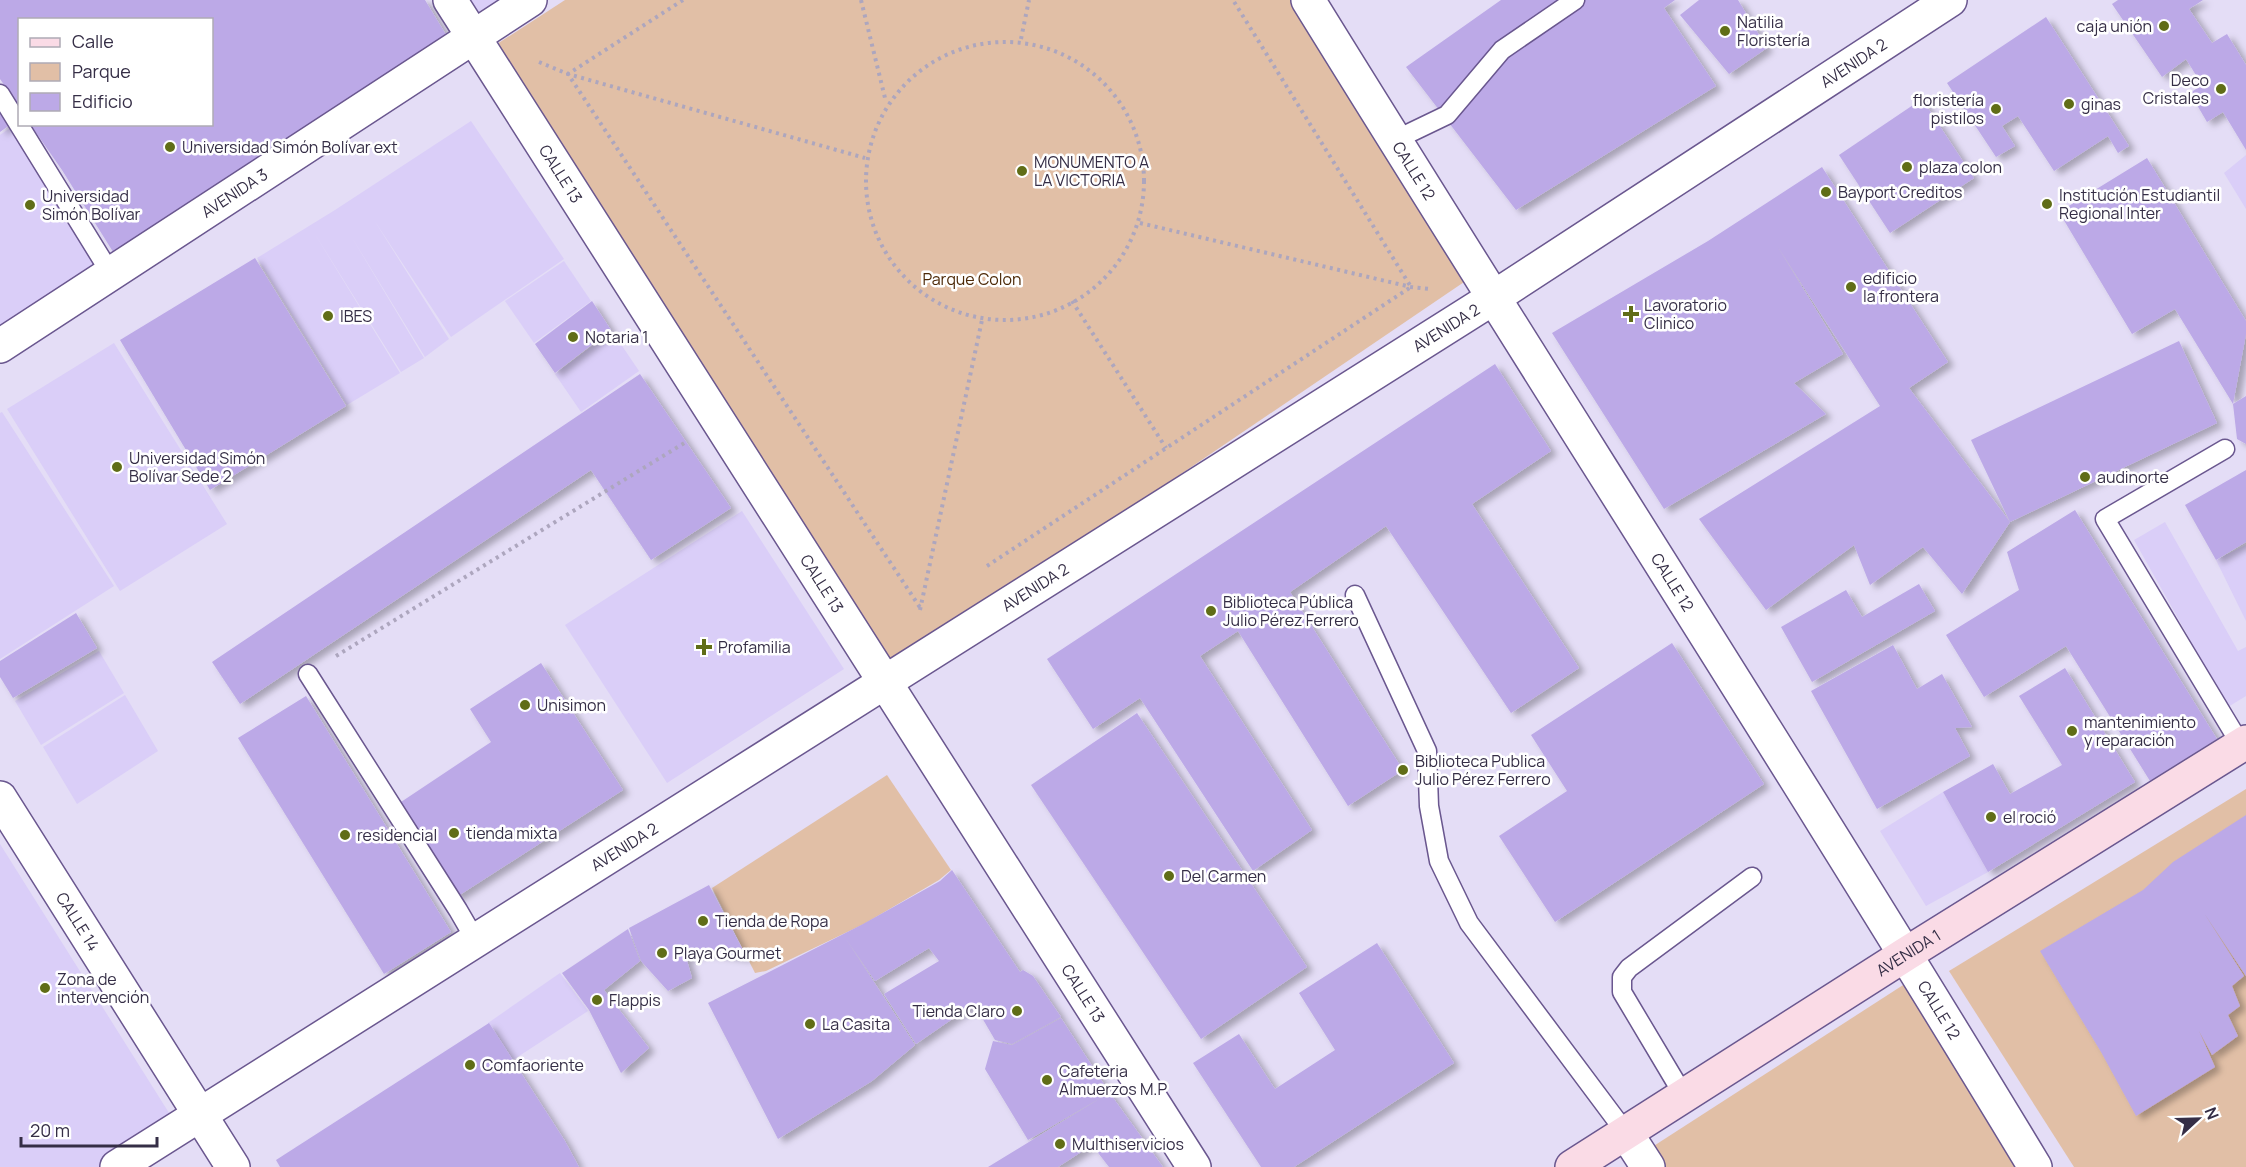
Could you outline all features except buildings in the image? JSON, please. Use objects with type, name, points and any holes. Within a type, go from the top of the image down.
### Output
[{"type":"street","name":"CALLE 13","points":[[450,0],[1194,1167]]},
{"type":"street","name":"AVENIDA 3","points":[[0,346],[530,0]]},
{"type":"street","name":"CALLE 12","points":[[1308,0],[1906,954],[2035,1167]]},
{"type":"street","name":"AVENIDA 2","points":[[117,1167],[1493,298],[1950,0]]},
{"type":"street","name":"AVENIDA 1","points":[[1572,1167],[2243,743]]},
{"type":"street","name":"CALLE 14","points":[[0,798],[232,1167]]},
{"type":"street","points":[[1626,1133],[1648,1167]]},
{"type":"lane","points":[[1395,140],[1447,115],[1502,50],[1575,0]]},
{"type":"lane","points":[[0,94],[18,123]]},
{"type":"lane","points":[[20,126],[111,274]]},
{"type":"lane","points":[[2224,449],[2105,519],[2243,743]]},
{"type":"lane","points":[[1355,595],[1427,751],[1429,806],[1439,861],[1469,923],[1626,1133]]},
{"type":"lane","points":[[308,674],[476,941]]},
{"type":"lane","points":[[1684,1096],[1622,992],[1622,977],[1629,968],[1752,877]]},
{"type":"path","points":[[568,74],[683,0]]},
{"type":"path","points":[[861,0],[886,102],[865,158],[867,213],[887,258],[905,281],[938,305],[982,320],[1046,317],[1102,284],[1140,223],[1146,172],[1126,106],[1076,58],[1021,39],[976,40],[940,65]]},
{"type":"path","points":[[1021,39],[1029,0]]},
{"type":"path","points":[[1233,0],[1411,287]]},
{"type":"path","points":[[538,61],[568,74],[865,158]]},
{"type":"path","points":[[568,74],[921,609]]},
{"type":"path","points":[[886,102],[922,78]]},
{"type":"path","points":[[1140,223],[1411,287],[1493,298]]},
{"type":"path","points":[[980,571],[1411,287]]},
{"type":"path","points":[[1072,301],[1166,448]]},
{"type":"path","points":[[916,620],[921,609],[982,320]]},
{"type":"path","points":[[308,674],[720,422]]},
{"type":"path","points":[[921,609],[931,603]]},
{"type":"shaded area","points":[[468,0],[501,0],[478,16]]},
{"type":"shaded area","points":[[471,121],[564,259],[451,337],[374,220],[449,339],[425,357],[351,236],[424,358],[401,372],[313,231],[400,373],[347,405],[257,258]]},
{"type":"shaded area","name":"Universidad Simón Bolívar","points":[[13,126],[103,274],[0,341],[0,135]]},
{"type":"shaded area","points":[[2246,155],[2246,209],[2224,173]]},
{"type":"shaded area","points":[[564,261],[591,301],[534,343],[505,301]]},
{"type":"shaded area","points":[[612,331],[639,371],[581,412],[555,374]]},
{"type":"shaded area","name":"Universidad Simón Bolívar Sede 2","points":[[114,343],[227,524],[120,591],[7,409]]},
{"type":"shaded area","points":[[2,412],[114,586],[0,659],[0,413]]},
{"type":"shaded area","name":"Profamilia","points":[[742,511],[844,669],[667,783],[565,625]]},
{"type":"shaded area","points":[[2165,522],[2238,651],[2246,647],[2246,696],[2228,707],[2134,540]]},
{"type":"shaded area","points":[[2246,545],[2246,621],[2216,560]]},
{"type":"shaded area","points":[[99,651],[124,693],[41,745],[15,701]]},
{"type":"shaded area","points":[[125,695],[158,751],[77,804],[43,747]]},
{"type":"shaded area","points":[[1943,792],[1988,872],[1926,906],[1880,831]]},
{"type":"shaded area","name":"Zona de intervención","points":[[0,844],[181,1132],[125,1167],[0,1167]]},
{"type":"shaded area","points":[[560,973],[588,1011],[513,1060],[488,1023]]},
{"type":"green space","name":"Parque Colon","points":[[565,0],[1296,0],[1470,278],[889,672],[497,44]]},
{"type":"green space","points":[[887,775],[951,870],[939,880],[864,924],[766,971],[755,973],[712,888]]},
{"type":"green space","points":[[2246,789],[2246,1167],[2074,1167],[1949,971]]},
{"type":"green space","points":[[1914,978],[2033,1167],[1661,1167],[1649,1149]]},
{"type":"place","name":"caja unión","points":[[2164,26]]},
{"type":"place","name":"Natilia Floristería","points":[[1725,31]]},
{"type":"place","name":"Deco Cristales","points":[[2221,89]]},
{"type":"place","name":"ginas","points":[[2069,104]]},
{"type":"place","name":"floristería pistilos","points":[[1996,109]]},
{"type":"place","name":"Universidad Simón Bolívar ext","points":[[170,147]]},
{"type":"place","name":"plaza colon","points":[[1907,167]]},
{"type":"place","name":"MONUMENTO A LA VICTORIA","points":[[1022,171]]},
{"type":"place","name":"Bayport Creditos","points":[[1826,192]]},
{"type":"place","name":"Institución Estudiantil Regional Inter","points":[[2047,204]]},
{"type":"place","name":"Universidad Simón Bolívar","points":[[30,205]]},
{"type":"place","name":"edificio la frontera","points":[[1851,287]]},
{"type":"place","name":"Lavoratorio Clinico","points":[[1631,314]]},
{"type":"place","name":"IBES","points":[[328,316]]},
{"type":"place","name":"Notaria 1","points":[[573,337]]},
{"type":"place","name":"Universidad Simón Bolívar Sede 2","points":[[117,467]]},
{"type":"place","name":"audinorte","points":[[2085,477]]},
{"type":"place","name":"Biblioteca Pública Julio Pérez Ferrero","points":[[1211,611]]},
{"type":"place","name":"Profamilia","points":[[704,647]]},
{"type":"place","name":"Unisimon","points":[[525,705]]},
{"type":"place","name":"mantenimiento y reparación","points":[[2072,731]]},
{"type":"place","name":"Biblioteca Publica Julio Pérez Ferrero","points":[[1403,770]]},
{"type":"place","name":"el roció","points":[[1991,817]]},
{"type":"place","name":"tienda mixta","points":[[454,833]]},
{"type":"place","name":"residencial","points":[[345,835]]},
{"type":"place","name":"Del Carmen","points":[[1169,876]]},
{"type":"place","name":"Tienda de Ropa","points":[[703,921]]},
{"type":"place","name":"Playa Gourmet","points":[[662,953]]},
{"type":"place","name":"Zona de intervención","points":[[45,988]]},
{"type":"place","name":"Flappis","points":[[597,1000]]},
{"type":"place","name":"Tienda Claro","points":[[1017,1011]]},
{"type":"place","name":"La Casita","points":[[810,1024]]},
{"type":"place","name":"Comfaoriente","points":[[470,1065]]},
{"type":"place","name":"Cafeteria Almuerzos M.P","points":[[1047,1080]]},
{"type":"place","name":"Multhiservicios","points":[[1060,1144]]}]
